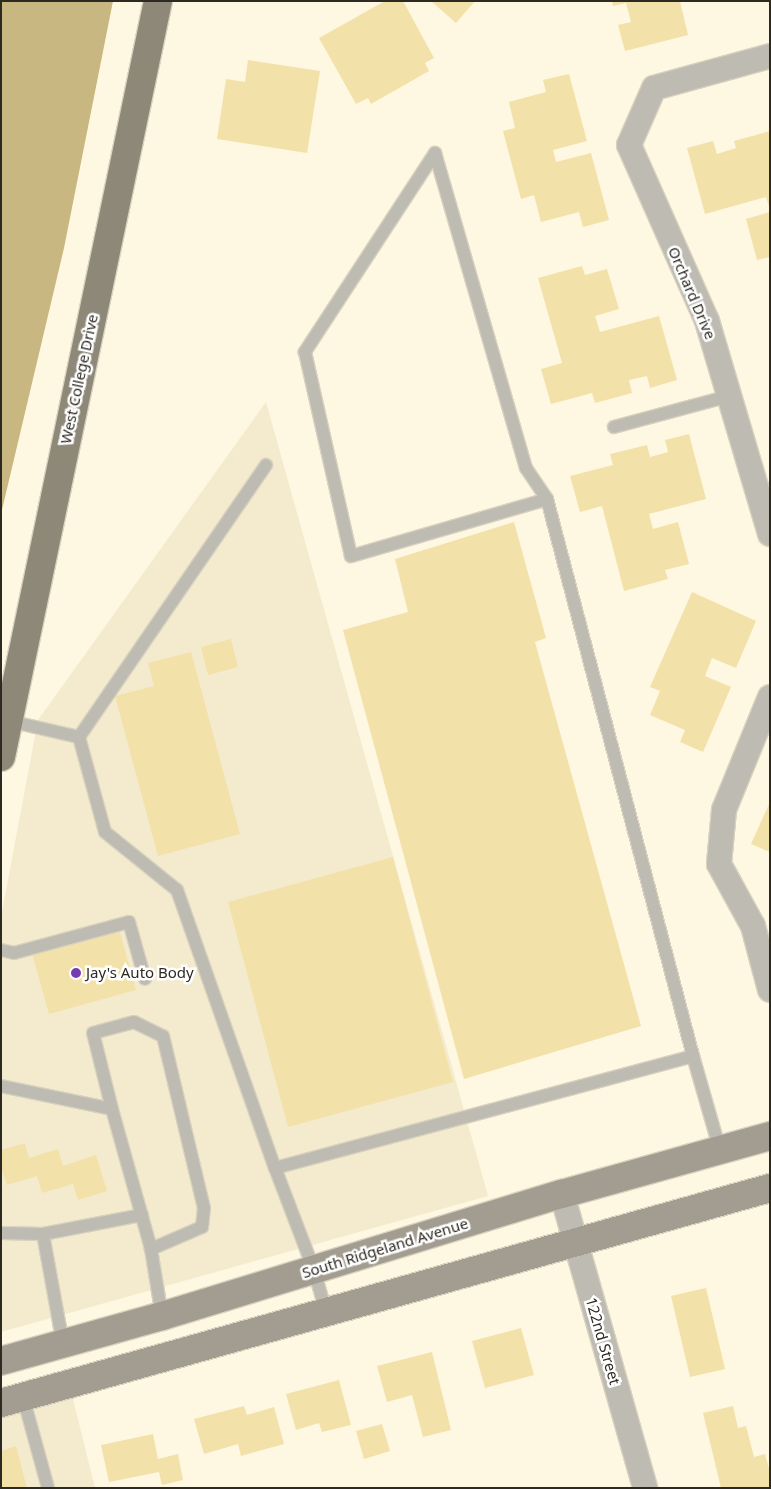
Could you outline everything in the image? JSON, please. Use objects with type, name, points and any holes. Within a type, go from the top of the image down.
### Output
[{"type":"main road","name":"West College Drive","points":[[1,757],[158,1]]},
{"type":"main road","name":"South Ridgeland Avenue","points":[[1,1361],[162,1316],[562,1194],[770,1136]]},
{"type":"main road","points":[[12,1400],[770,1188]]},
{"type":"street","name":"Orchard Drive","points":[[770,56],[654,88],[629,145],[707,321],[770,533]]},
{"type":"street","points":[[770,697],[724,810],[719,864],[753,926],[770,990]]},
{"type":"street","name":"122nd Street","points":[[562,1194],[645,1488]]},
{"type":"lane","points":[[547,500],[351,556],[305,352],[435,153],[526,468],[547,500],[692,1056],[720,1150]]},
{"type":"lane","points":[[614,427],[729,396]]},
{"type":"lane","points":[[266,465],[80,738],[105,832],[177,890],[275,1168],[314,1270],[326,1312]]},
{"type":"lane","points":[[9,721],[80,738]]},
{"type":"lane","points":[[1,950],[14,953],[129,922],[145,979]]},
{"type":"lane","points":[[151,1249],[202,1227],[204,1208],[163,1036],[134,1022],[93,1033],[151,1249],[162,1316]]},
{"type":"lane","points":[[275,1168],[692,1056]]},
{"type":"lane","points":[[1,1086],[112,1109]]},
{"type":"lane","points":[[1,1233],[43,1234],[142,1214]]},
{"type":"lane","points":[[43,1234],[63,1344]]},
{"type":"lane","points":[[12,1400],[48,1488]]},
{"type":"shaded area","points":[[1,1],[113,1],[64,248],[1,514]]},
{"type":"shaded area","points":[[266,402],[488,1196],[1,1332],[1,917],[38,720]]},
{"type":"shaded area","points":[[72,1395],[95,1488],[1,1488],[1,1418]]},
{"type":"building","points":[[385,1],[403,1],[434,58],[425,63],[429,71],[371,104],[368,98],[356,104],[319,38]]},
{"type":"building","points":[[431,1],[475,1],[456,23]]},
{"type":"building","points":[[612,1],[680,1],[688,35],[625,51],[618,25],[631,22],[626,3],[613,6]]},
{"type":"building","points":[[248,60],[320,71],[307,153],[217,139],[226,79],[245,82]]},
{"type":"building","points":[[569,74],[587,141],[553,150],[556,162],[591,153],[609,220],[583,227],[579,212],[541,222],[534,195],[521,199],[503,131],[515,128],[509,102],[546,92],[543,80]]},
{"type":"building","points":[[770,131],[770,209],[766,197],[705,214],[687,148],[713,141],[717,154],[736,148],[734,141]]},
{"type":"building","points":[[770,212],[770,257],[757,260],[746,219]]},
{"type":"building","points":[[582,266],[585,275],[607,269],[619,309],[595,316],[600,332],[659,316],[677,380],[650,388],[647,376],[629,380],[632,393],[595,403],[592,393],[551,404],[541,369],[562,363],[538,278]]},
{"type":"building","points":[[689,434],[706,499],[649,514],[653,529],[678,522],[689,564],[665,570],[668,579],[624,591],[602,506],[580,512],[570,476],[613,465],[610,454],[647,445],[650,457],[668,452],[665,440]]},
{"type":"building","points":[[514,522],[546,638],[535,642],[641,1026],[464,1079],[343,630],[408,612],[395,559]]},
{"type":"building","points":[[692,592],[756,621],[736,668],[712,658],[705,676],[731,687],[703,752],[680,742],[685,730],[650,715],[660,691],[650,687]]},
{"type":"building","points":[[231,639],[238,667],[208,675],[201,647]]},
{"type":"building","points":[[191,652],[240,834],[158,856],[115,696],[154,686],[148,663]]},
{"type":"building","points":[[770,802],[770,852],[751,844]]},
{"type":"building","points":[[393,857],[453,1082],[288,1127],[228,902]]},
{"type":"building","points":[[119,929],[136,990],[49,1014],[32,953]]},
{"type":"building","points":[[25,1143],[29,1158],[58,1149],[63,1166],[96,1155],[107,1191],[78,1200],[73,1184],[42,1193],[37,1176],[7,1185],[1,1168],[1,1150]]},
{"type":"building","points":[[706,1288],[725,1369],[690,1377],[671,1296]]},
{"type":"building","points":[[521,1328],[534,1375],[485,1388],[472,1341]]},
{"type":"building","points":[[432,1352],[451,1430],[423,1437],[412,1395],[387,1402],[377,1366]]},
{"type":"building","points":[[339,1380],[351,1425],[322,1432],[319,1423],[296,1430],[286,1394]]},
{"type":"building","points":[[244,1406],[247,1415],[274,1407],[284,1444],[241,1456],[238,1444],[204,1454],[194,1419]]},
{"type":"building","points":[[733,1406],[738,1428],[746,1426],[754,1457],[765,1454],[770,1472],[770,1488],[721,1488],[703,1413]]},
{"type":"building","points":[[382,1424],[390,1451],[364,1459],[356,1431]]},
{"type":"building","points":[[153,1434],[158,1459],[178,1454],[183,1480],[162,1485],[159,1472],[109,1482],[101,1445]]},
{"type":"building","points":[[16,1446],[27,1488],[1,1488],[1,1451]]},
{"type":"place","name":"Jay's Auto Body","points":[[76,973]]}]
